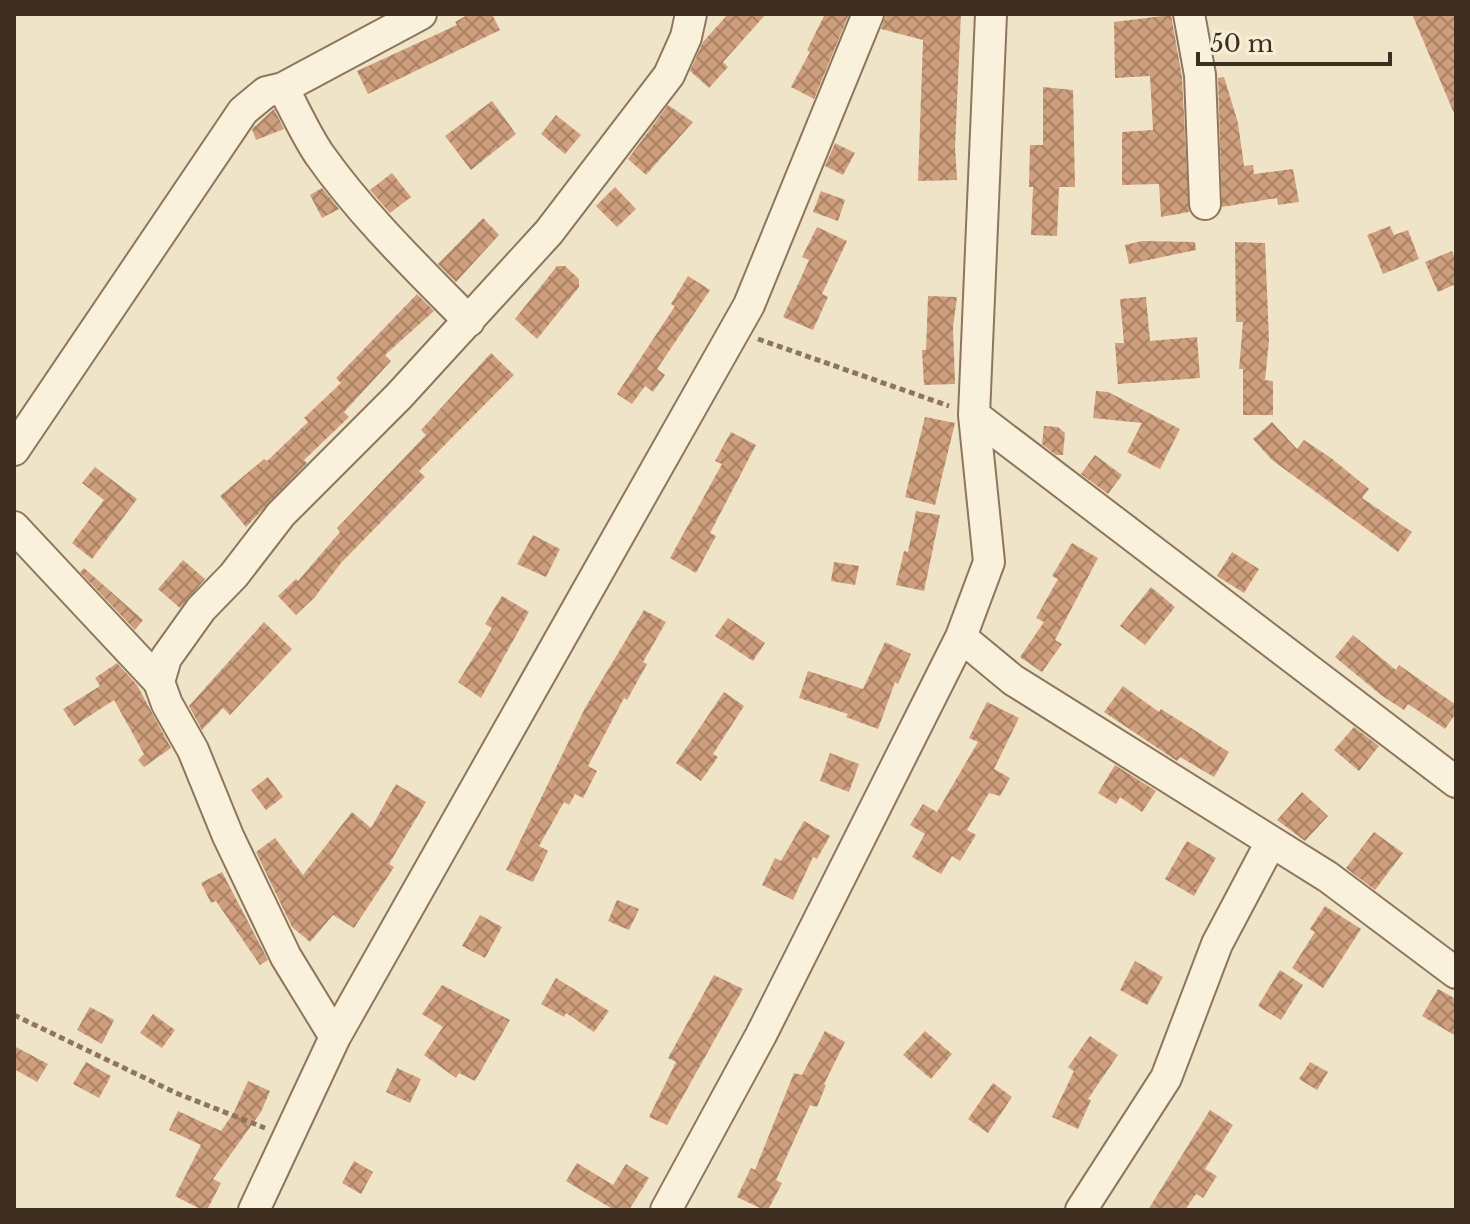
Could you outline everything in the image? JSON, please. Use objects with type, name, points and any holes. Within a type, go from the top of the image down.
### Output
[{"type":"street","points":[[14,450],[243,111],[266,92],[283,88],[421,14]]},
{"type":"street","points":[[159,682],[166,658],[201,609],[234,575],[281,514],[469,321],[549,232],[669,75],[686,37],[691,14]]},
{"type":"street","points":[[254,1210],[291,1138],[288,1135],[335,1037],[749,305],[868,14]]},
{"type":"street","points":[[666,1210],[761,1035],[961,637],[989,562],[974,415],[991,14]]},
{"type":"street","points":[[1189,14],[1200,75],[1205,204]]},
{"type":"street","points":[[283,88],[317,150],[337,178],[382,233],[469,321]]},
{"type":"street","points":[[974,415],[1456,782]]},
{"type":"street","points":[[14,527],[159,682],[286,957],[335,1037]]},
{"type":"street","points":[[961,637],[1013,680],[1328,877],[1456,973]]},
{"type":"street","points":[[1091,1206],[1166,1078],[1217,944],[1271,842]]},
{"type":"path","points":[[734,331],[974,415]]},
{"type":"path","points":[[14,1015],[176,1093],[291,1138]]},
{"type":"building","points":[[469,14],[492,14],[500,30],[368,94],[357,71],[457,25],[455,22]]},
{"type":"building","points":[[728,14],[766,14],[723,62],[728,67],[709,88],[690,71],[703,42]]},
{"type":"building","points":[[825,14],[849,14],[814,99],[791,87],[810,52],[807,50]]},
{"type":"building","points":[[886,14],[961,14],[955,147],[957,180],[918,181],[923,40],[881,29]]},
{"type":"building","points":[[1412,14],[1456,14],[1456,118]]},
{"type":"building","points":[[1171,15],[1182,77],[1189,212],[1161,217],[1159,184],[1122,185],[1122,132],[1153,130],[1150,76],[1115,78],[1114,22]]},
{"type":"building","points":[[1224,77],[1238,123],[1244,166],[1253,165],[1254,174],[1293,169],[1299,202],[1278,205],[1277,198],[1222,207],[1218,78]]},
{"type":"building","points":[[1043,87],[1073,90],[1075,187],[1059,187],[1057,236],[1031,235],[1033,187],[1029,187],[1030,145],[1043,145]]},
{"type":"building","points":[[492,101],[516,134],[471,170],[445,136]]},
{"type":"building","points":[[668,105],[693,122],[646,175],[628,159]]},
{"type":"building","points":[[274,109],[284,129],[256,140],[252,129]]},
{"type":"building","points":[[556,115],[581,135],[565,154],[541,134]]},
{"type":"building","points":[[835,143],[855,153],[843,175],[825,166]]},
{"type":"building","points":[[392,173],[411,197],[390,213],[370,190]]},
{"type":"building","points":[[615,187],[636,209],[617,227],[596,206]]},
{"type":"building","points":[[322,188],[339,209],[322,218],[310,195]]},
{"type":"building","points":[[821,191],[845,200],[838,221],[813,212]]},
{"type":"building","points":[[483,218],[499,235],[456,282],[438,264]]},
{"type":"building","points":[[1390,226],[1394,235],[1408,230],[1419,259],[1383,274],[1367,235]]},
{"type":"building","points":[[817,227],[847,241],[822,294],[828,297],[813,330],[783,317],[809,260],[802,257]]},
{"type":"building","points":[[1142,241],[1195,242],[1196,250],[1129,264],[1125,245]]},
{"type":"building","points":[[1235,242],[1265,243],[1269,340],[1265,380],[1273,381],[1273,415],[1243,415],[1243,369],[1239,369],[1243,322],[1236,322]]},
{"type":"building","points":[[1452,251],[1456,262],[1456,284],[1438,292],[1425,262]]},
{"type":"building","points":[[557,266],[565,266],[579,279],[579,287],[537,339],[515,319]]},
{"type":"building","points":[[688,276],[710,290],[657,369],[665,375],[653,392],[645,386],[632,404],[617,394],[675,306],[671,304]]},
{"type":"building","points":[[417,294],[434,311],[385,355],[391,361],[344,412],[349,417],[304,460],[307,463],[246,527],[220,496],[264,459],[267,461],[308,422],[304,418],[341,383],[336,378]]},
{"type":"building","points":[[928,296],[957,297],[953,327],[955,384],[924,385],[922,350],[926,350]]},
{"type":"building","points":[[1146,297],[1150,341],[1197,337],[1200,378],[1118,384],[1115,343],[1124,343],[1120,299]]},
{"type":"building","points":[[491,353],[514,375],[419,471],[425,477],[341,563],[314,598],[296,615],[278,596],[296,579],[298,581],[340,532],[337,528],[426,435],[421,430]]},
{"type":"building","points":[[1096,391],[1108,392],[1180,429],[1160,469],[1127,452],[1142,423],[1093,418]]},
{"type":"building","points":[[925,417],[955,423],[935,505],[905,497]]},
{"type":"building","points":[[1272,422],[1297,449],[1304,440],[1331,458],[1369,489],[1362,498],[1412,532],[1398,552],[1272,460],[1253,439]]},
{"type":"building","points":[[1044,426],[1058,427],[1065,433],[1063,455],[1056,455],[1042,444]]},
{"type":"building","points":[[731,432],[756,445],[710,533],[716,536],[696,573],[670,558],[722,464],[715,461]]},
{"type":"building","points":[[1095,455],[1122,475],[1108,494],[1081,474]]},
{"type":"building","points":[[95,467],[137,499],[92,559],[72,543],[104,500],[82,483]]},
{"type":"building","points":[[916,511],[940,515],[924,591],[896,585],[904,551],[908,552]]},
{"type":"building","points":[[533,535],[560,549],[546,577],[517,564]]},
{"type":"building","points":[[1072,543],[1098,558],[1055,640],[1062,644],[1042,672],[1020,657],[1044,622],[1036,618],[1058,579],[1052,576]]},
{"type":"building","points":[[1232,552],[1259,569],[1244,593],[1217,576]]},
{"type":"building","points":[[183,560],[205,579],[180,608],[158,589]]},
{"type":"building","points":[[834,562],[859,566],[855,585],[831,581]]},
{"type":"building","points":[[84,568],[143,620],[135,630],[80,572]]},
{"type":"building","points":[[1151,587],[1175,607],[1145,645],[1120,626]]},
{"type":"building","points":[[502,596],[529,612],[481,698],[458,682],[492,628],[485,624]]},
{"type":"building","points":[[644,610],[666,622],[643,662],[647,664],[627,700],[624,698],[588,766],[597,771],[583,798],[575,794],[569,805],[564,802],[539,846],[548,851],[533,882],[506,870],[585,708]]},
{"type":"building","points":[[728,618],[765,643],[753,661],[715,636]]},
{"type":"building","points":[[264,622],[292,649],[230,715],[223,708],[202,730],[189,706]]},
{"type":"building","points":[[1353,635],[1396,670],[1399,665],[1456,705],[1456,713],[1445,729],[1408,704],[1404,710],[1381,695],[1335,657]]},
{"type":"building","points":[[885,642],[911,654],[898,684],[895,682],[878,729],[846,717],[848,714],[799,698],[808,671],[863,689]]},
{"type":"building","points":[[117,663],[137,685],[171,748],[144,767],[138,760],[144,754],[114,700],[74,726],[63,709],[100,686],[95,678]]},
{"type":"building","points":[[1123,686],[1159,712],[1161,709],[1229,752],[1214,777],[1180,757],[1177,761],[1104,712]]},
{"type":"building","points":[[724,692],[744,706],[713,754],[718,757],[701,781],[676,763]]},
{"type":"building","points":[[987,702],[1019,718],[994,769],[1010,778],[1000,796],[989,793],[967,830],[976,835],[960,861],[952,856],[941,874],[912,857],[925,834],[910,825],[923,804],[937,812],[978,742],[969,738]]},
{"type":"building","points":[[1354,727],[1379,746],[1359,771],[1334,750]]},
{"type":"building","points":[[830,753],[859,764],[849,792],[820,781]]},
{"type":"building","points":[[1115,765],[1156,791],[1142,812],[1120,797],[1116,804],[1098,793]]},
{"type":"building","points":[[268,777],[283,797],[266,810],[251,790]]},
{"type":"building","points":[[396,784],[426,802],[389,864],[394,867],[354,928],[333,915],[310,942],[292,927],[256,852],[275,838],[303,875],[352,812],[371,828]]},
{"type":"building","points":[[1302,792],[1328,816],[1305,841],[1277,820]]},
{"type":"building","points":[[804,821],[830,836],[817,859],[813,857],[793,900],[762,885],[775,858],[781,861]]},
{"type":"building","points":[[1374,832],[1403,853],[1375,890],[1346,868]]},
{"type":"building","points":[[1187,841],[1216,858],[1194,896],[1165,879]]},
{"type":"building","points":[[222,872],[268,960],[260,965],[216,901],[211,903],[201,883]]},
{"type":"building","points":[[617,900],[639,909],[629,930],[608,921]]},
{"type":"building","points":[[1325,906],[1361,929],[1323,988],[1292,968],[1315,932],[1310,929]]},
{"type":"building","points":[[480,915],[502,927],[485,958],[462,946]]},
{"type":"building","points":[[1135,961],[1163,977],[1147,1005],[1120,990]]},
{"type":"building","points":[[1280,970],[1303,985],[1281,1020],[1258,1006]]},
{"type":"building","points":[[714,975],[743,989],[667,1125],[649,1117],[676,1062],[668,1058]]},
{"type":"building","points":[[556,978],[609,1011],[594,1032],[566,1013],[564,1017],[541,1004]]},
{"type":"building","points":[[442,985],[510,1020],[475,1081],[459,1073],[456,1078],[424,1055],[443,1027],[422,1014]]},
{"type":"building","points":[[1438,989],[1456,999],[1456,1036],[1422,1016]]},
{"type":"building","points":[[90,1007],[114,1020],[102,1044],[77,1030]]},
{"type":"building","points":[[153,1014],[175,1030],[162,1048],[140,1033]]},
{"type":"building","points":[[825,1031],[845,1042],[824,1084],[817,1107],[810,1105],[776,1180],[782,1183],[768,1210],[764,1210],[737,1197],[751,1168],[755,1170],[794,1073],[802,1075]]},
{"type":"building","points":[[925,1031],[952,1054],[931,1079],[903,1055]]},
{"type":"building","points":[[1090,1036],[1118,1055],[1088,1099],[1091,1100],[1078,1129],[1052,1117],[1074,1071],[1068,1067]]},
{"type":"building","points":[[14,1046],[48,1064],[37,1082],[14,1069]]},
{"type":"building","points":[[86,1062],[111,1076],[99,1098],[73,1084]]},
{"type":"building","points":[[1310,1062],[1328,1072],[1317,1090],[1299,1079]]},
{"type":"building","points":[[397,1068],[421,1079],[410,1103],[386,1092]]},
{"type":"building","points":[[248,1081],[270,1091],[261,1112],[213,1179],[221,1183],[207,1210],[202,1210],[175,1196],[201,1145],[169,1130],[178,1111],[221,1131],[234,1112]]},
{"type":"building","points":[[993,1083],[1012,1097],[988,1133],[968,1119]]},
{"type":"building","points":[[1210,1110],[1233,1125],[1205,1169],[1217,1176],[1203,1198],[1196,1194],[1185,1210],[1148,1210]]},
{"type":"building","points":[[354,1161],[373,1172],[361,1194],[342,1183]]},
{"type":"building","points":[[577,1163],[613,1185],[626,1164],[649,1178],[629,1210],[614,1210],[566,1181]]}]
